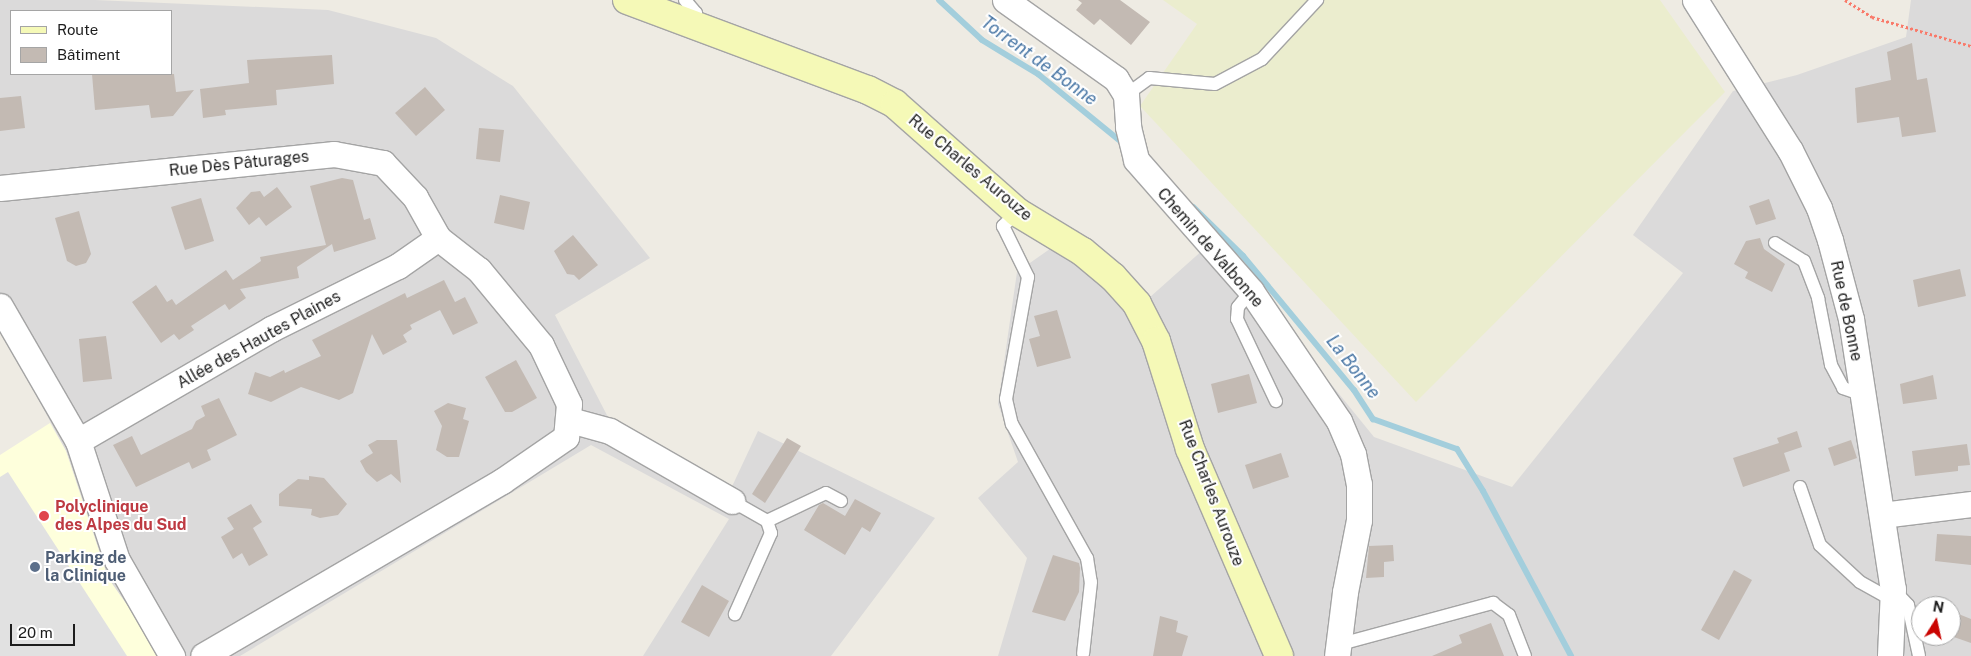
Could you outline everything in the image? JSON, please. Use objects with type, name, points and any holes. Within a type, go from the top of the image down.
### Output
[{"type":"street","name":"Rue Charles Aurouze","points":[[627,0],[868,90],[895,104],[1017,212],[1083,252],[1113,277],[1137,304],[1156,341],[1190,449],[1209,497],[1279,656]]},
{"type":"street","points":[[1004,0],[1116,79],[1126,95]]},
{"type":"street","name":"Rue de Bonne","points":[[1695,0],[1772,119],[1819,208],[1851,319],[1893,595],[1890,656]]},
{"type":"street","name":"Chemin de Valbonne","points":[[1126,95],[1128,127],[1136,160],[1252,291],[1339,421],[1353,454],[1359,484],[1360,520],[1337,651]]},
{"type":"street","name":"Rue Dès Pâturages","points":[[0,188],[334,154],[382,163],[415,197],[438,238]]},
{"type":"street","points":[[203,656],[502,481],[566,436],[570,420],[569,404],[541,345],[478,270],[438,238]]},
{"type":"street","name":"Allée des Hautes Plaines","points":[[78,441],[271,329],[398,266],[438,238]]},
{"type":"street","points":[[0,306],[78,441],[116,560],[172,656]]},
{"type":"street","points":[[570,420],[610,431],[732,501]]},
{"type":"street","points":[[1882,515],[1971,504]]},
{"type":"lane","points":[[685,0],[696,13],[696,26]]},
{"type":"lane","points":[[1126,95],[1149,78],[1215,84],[1262,59],[1317,0]]},
{"type":"lane","points":[[1017,212],[1003,226],[1028,277],[1006,399],[1012,424],[1087,558],[1091,582],[1083,654]]},
{"type":"lane","points":[[1775,243],[1804,261],[1818,298],[1831,365],[1843,388],[1863,395]]},
{"type":"lane","points":[[1252,291],[1238,307],[1237,319],[1276,401]]},
{"type":"lane","points":[[1800,487],[1820,545],[1860,582],[1893,595],[1908,605],[1919,656]]},
{"type":"lane","points":[[766,521],[826,492],[841,502]]},
{"type":"lane","points":[[732,501],[766,521],[771,533],[736,614]]},
{"type":"lane","points":[[1337,651],[1493,603],[1510,614],[1525,656]]},
{"type":"path","points":[[1845,0],[1872,17],[1971,46]]},
{"type":"shaded area","points":[[0,0],[95,0],[328,10],[436,38],[513,86],[650,258],[555,315],[610,421],[728,495],[758,431],[935,518],[831,656],[643,656],[729,519],[591,445],[240,656],[163,656],[108,578],[66,451],[0,328]]},
{"type":"shaded area","points":[[1163,0],[1660,0],[1725,92],[1416,402],[1140,106],[1197,24]]},
{"type":"shaded area","points":[[1911,0],[1971,0],[1971,656],[998,656],[1027,558],[978,498],[1018,462],[998,404],[1017,272],[1077,230],[1149,298],[1214,240],[1374,437],[1512,487],[1683,273],[1633,235],[1733,91],[1797,75],[1906,37]]},
{"type":"shaded area","name":"Polyclinique des Alpes du Sud","points":[[50,423],[66,451],[108,578],[163,656],[0,656],[0,455]]},
{"type":"shaded area","name":"Parking de la Clinique","points":[[8,472],[127,656],[0,656],[0,477]]},
{"type":"building","points":[[1078,0],[1120,0],[1150,22],[1131,45],[1100,19],[1094,25],[1076,10],[1082,3]]},
{"type":"building","points":[[1912,43],[1917,80],[1927,78],[1936,132],[1902,137],[1899,117],[1857,123],[1855,88],[1891,80],[1887,52]]},
{"type":"building","points":[[332,55],[334,84],[276,90],[277,105],[225,110],[226,115],[203,118],[200,89],[249,83],[247,60]]},
{"type":"building","points":[[174,74],[176,92],[194,90],[173,116],[151,118],[149,105],[95,110],[92,75]]},
{"type":"building","points":[[425,87],[445,110],[416,136],[395,113]]},
{"type":"building","points":[[21,96],[25,128],[0,131],[0,98]]},
{"type":"building","points":[[479,128],[504,130],[500,162],[476,159]]},
{"type":"building","points":[[342,178],[353,180],[364,220],[370,218],[376,239],[334,252],[332,244],[297,267],[299,278],[240,289],[246,298],[229,310],[225,304],[191,326],[194,330],[179,340],[174,334],[161,343],[132,302],[156,285],[167,302],[172,299],[176,305],[226,270],[233,280],[261,261],[260,257],[326,245],[310,186]]},
{"type":"building","points":[[277,187],[292,207],[266,226],[259,217],[249,225],[236,208],[251,192],[260,191],[264,197]]},
{"type":"building","points":[[500,195],[530,202],[524,230],[494,223]]},
{"type":"building","points":[[201,198],[214,241],[185,250],[171,207]]},
{"type":"building","points":[[1769,199],[1776,219],[1756,225],[1749,206]]},
{"type":"building","points":[[79,211],[91,254],[86,263],[76,266],[67,261],[55,218]]},
{"type":"building","points":[[573,235],[598,265],[579,280],[574,275],[567,274],[554,251]]},
{"type":"building","points":[[1760,238],[1764,249],[1785,264],[1772,292],[1745,278],[1748,272],[1734,264],[1746,241]]},
{"type":"building","points":[[1960,269],[1966,296],[1918,307],[1913,280]]},
{"type":"building","points":[[444,280],[455,302],[465,297],[478,323],[453,335],[440,310],[410,325],[412,329],[403,335],[407,342],[383,355],[372,334],[353,393],[339,400],[301,387],[271,402],[248,394],[255,372],[270,377],[284,370],[285,373],[321,356],[312,340],[405,293],[407,298]]},
{"type":"building","points":[[1057,310],[1071,358],[1037,367],[1029,339],[1040,336],[1034,316]]},
{"type":"building","points":[[106,336],[112,379],[83,382],[79,339]]},
{"type":"building","points":[[516,360],[537,398],[512,412],[505,412],[485,377]]},
{"type":"building","points":[[1249,374],[1257,403],[1218,413],[1211,384]]},
{"type":"building","points":[[1933,375],[1937,399],[1903,404],[1900,384]]},
{"type":"building","points":[[219,398],[237,435],[207,450],[211,460],[192,469],[189,462],[136,487],[113,445],[132,436],[141,455],[192,429],[196,421],[205,416],[201,406]]},
{"type":"building","points":[[448,403],[466,408],[463,419],[469,421],[459,457],[447,457],[436,450],[442,426],[434,411]]},
{"type":"building","points":[[1797,431],[1802,447],[1784,453],[1790,471],[1743,487],[1733,458],[1779,443],[1777,438]]},
{"type":"building","points":[[787,438],[801,446],[765,503],[752,494]]},
{"type":"building","points":[[377,440],[397,440],[401,483],[391,474],[377,482],[366,472],[360,461],[373,453],[368,445]]},
{"type":"building","points":[[1851,440],[1857,458],[1834,466],[1828,448]]},
{"type":"building","points":[[1967,444],[1970,465],[1958,466],[1958,471],[1915,476],[1912,451]]},
{"type":"building","points":[[1281,453],[1289,477],[1253,489],[1245,465]]},
{"type":"building","points":[[309,476],[324,478],[347,504],[338,515],[320,518],[311,515],[312,509],[279,506],[279,494],[298,479],[309,480]]},
{"type":"building","points":[[855,499],[881,513],[870,532],[862,527],[845,555],[804,530],[819,505],[823,503],[845,516]]},
{"type":"building","points":[[251,504],[262,522],[253,528],[268,555],[249,566],[242,553],[233,559],[221,537],[234,529],[227,518]]},
{"type":"building","points":[[1937,534],[1971,536],[1971,565],[1935,561]]},
{"type":"building","points":[[1393,545],[1394,561],[1384,562],[1384,577],[1366,578],[1369,546]]},
{"type":"building","points":[[1053,555],[1079,563],[1080,568],[1079,592],[1065,621],[1032,612]]},
{"type":"building","points":[[1734,570],[1752,580],[1719,640],[1701,630]]},
{"type":"building","points":[[702,585],[729,601],[709,637],[681,622]]},
{"type":"building","points":[[1961,615],[1971,619],[1971,643],[1961,640]]},
{"type":"building","points":[[1160,616],[1178,621],[1176,632],[1188,636],[1182,656],[1153,656]]},
{"type":"building","points":[[1491,623],[1504,656],[1432,656],[1462,643],[1459,635]]},
{"type":"waterway","name":"Torrent de Bonne","points":[[939,0],[982,40],[1038,74],[1125,145]]},
{"type":"waterway","name":"La Bonne","points":[[1193,207],[1243,256],[1354,390],[1373,419],[1457,449],[1483,491],[1571,656]]},
{"type":"place","name":"Polyclinique des Alpes du Sud","points":[[44,516]]},
{"type":"place","name":"Parking de la Clinique","points":[[35,567]]}]
